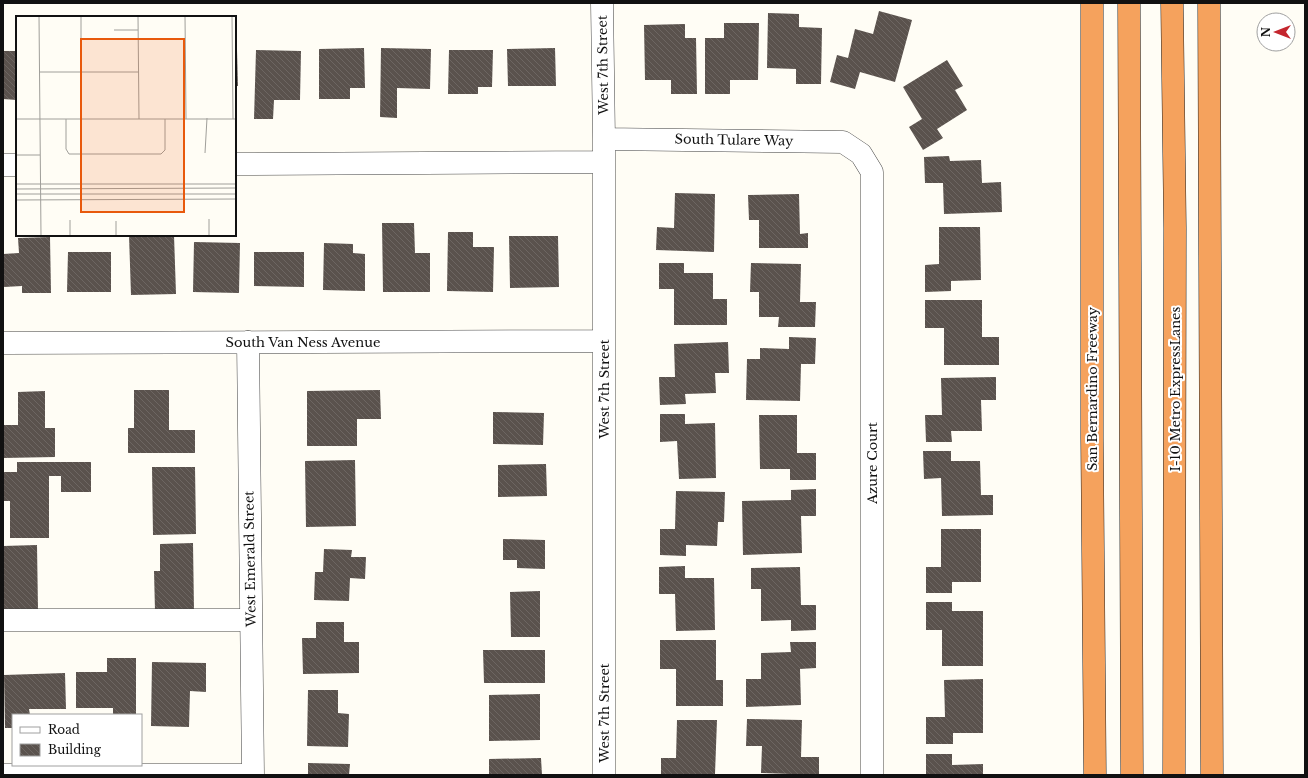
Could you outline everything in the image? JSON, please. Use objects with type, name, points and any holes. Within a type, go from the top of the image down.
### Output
[{"type":"highway","name":"San Bernardino Freeway","points":[[1092,3],[1092,438],[1095,775]]},
{"type":"highway","points":[[1129,3],[1132,775]]},
{"type":"highway","name":"I-10 Metro ExpressLanes","points":[[1172,3],[1175,228],[1174,775]]},
{"type":"highway","points":[[1209,3],[1212,775]]},
{"type":"street","name":"West 7th Street","points":[[602,3],[604,139],[604,775]]},
{"type":"street","name":"South Tulare Way","points":[[604,139],[842,142],[861,154]]},
{"type":"street","name":"Azure Court","points":[[861,154],[872,172],[872,775]]},
{"type":"street","points":[[236,164],[604,162]]},
{"type":"street","points":[[3,165],[16,165]]},
{"type":"street","name":"South Van Ness Avenue","points":[[3,343],[604,341]]},
{"type":"street","name":"West Emerald Street","points":[[248,342],[253,775]]},
{"type":"street","points":[[3,620],[251,620]]},
{"type":"street","points":[[3,775],[253,775]]},
{"type":"building","points":[[879,11],[912,20],[895,82],[860,72],[855,89],[830,82],[837,55],[848,58],[855,29],[873,34]]},
{"type":"building","points":[[768,13],[799,14],[799,27],[822,28],[821,84],[796,84],[796,69],[767,68]]},
{"type":"building","points":[[724,23],[759,23],[758,80],[730,80],[730,94],[705,94],[705,38],[724,38]]},
{"type":"building","points":[[685,24],[685,38],[696,38],[697,94],[671,94],[671,80],[645,80],[644,25]]},
{"type":"building","points":[[364,48],[365,88],[350,88],[350,99],[319,99],[319,49]]},
{"type":"building","points":[[381,48],[431,49],[430,89],[397,88],[397,118],[380,117]]},
{"type":"building","points":[[555,48],[556,86],[508,86],[507,49]]},
{"type":"building","points":[[236,50],[237,50],[238,86],[236,86]]},
{"type":"building","points":[[256,50],[301,51],[300,100],[274,100],[273,119],[254,119]]},
{"type":"building","points":[[449,50],[493,50],[492,87],[478,87],[478,94],[448,94]]},
{"type":"building","points":[[3,51],[16,51],[16,100],[3,99]]},
{"type":"building","points":[[947,60],[963,86],[955,90],[967,110],[937,129],[943,138],[923,150],[909,127],[922,119],[903,87]]},
{"type":"building","points":[[949,156],[950,161],[981,160],[982,183],[1001,182],[1002,212],[944,214],[943,183],[925,183],[924,157]]},
{"type":"building","points":[[675,193],[715,194],[714,252],[656,250],[657,227],[674,228]]},
{"type":"building","points":[[799,194],[800,234],[808,233],[808,248],[759,248],[759,220],[749,220],[748,195]]},
{"type":"building","points":[[382,223],[414,223],[415,253],[430,253],[430,292],[383,292]]},
{"type":"building","points":[[939,227],[980,227],[981,280],[951,281],[951,291],[925,292],[925,265],[939,264]]},
{"type":"building","points":[[448,232],[473,232],[473,247],[494,247],[493,292],[447,291]]},
{"type":"building","points":[[129,236],[174,236],[176,294],[131,295]]},
{"type":"building","points":[[509,236],[558,236],[559,287],[510,288]]},
{"type":"building","points":[[50,237],[51,293],[22,293],[22,286],[4,287],[3,254],[19,253],[18,238]]},
{"type":"building","points":[[194,242],[240,243],[239,293],[193,292]]},
{"type":"building","points":[[324,243],[353,244],[353,253],[365,254],[365,291],[323,290]]},
{"type":"building","points":[[68,252],[111,252],[111,292],[67,292]]},
{"type":"building","points":[[254,252],[304,252],[304,287],[254,286]]},
{"type":"building","points":[[659,263],[684,263],[684,273],[713,273],[713,299],[727,299],[727,325],[674,325],[674,289],[659,289]]},
{"type":"building","points":[[751,263],[801,264],[800,302],[816,302],[815,327],[778,327],[779,317],[759,317],[759,292],[750,292]]},
{"type":"building","points":[[925,300],[982,300],[982,337],[999,337],[999,365],[944,365],[944,328],[925,328]]},
{"type":"building","points":[[789,337],[816,338],[815,364],[801,364],[800,401],[746,400],[747,359],[760,359],[760,348],[789,349]]},
{"type":"building","points":[[728,342],[729,373],[715,373],[716,393],[685,394],[686,404],[660,405],[659,377],[675,377],[674,344]]},
{"type":"building","points":[[996,377],[996,400],[981,400],[982,431],[951,431],[952,442],[926,442],[925,415],[942,415],[941,378]]},
{"type":"building","points":[[134,390],[169,390],[169,430],[195,430],[195,453],[128,453],[128,428],[134,428]]},
{"type":"building","points":[[380,390],[381,419],[357,419],[357,446],[307,446],[307,391]]},
{"type":"building","points":[[45,391],[45,428],[55,428],[55,457],[3,458],[3,425],[18,425],[18,392]]},
{"type":"building","points":[[493,412],[544,413],[543,445],[493,444]]},
{"type":"building","points":[[660,414],[685,414],[685,424],[715,423],[716,478],[679,479],[677,441],[660,442]]},
{"type":"building","points":[[759,415],[797,415],[797,453],[816,453],[816,480],[790,480],[790,469],[760,469]]},
{"type":"building","points":[[923,451],[951,451],[951,461],[980,461],[981,495],[993,495],[993,515],[942,516],[941,478],[924,479]]},
{"type":"building","points":[[355,460],[356,526],[306,527],[305,461]]},
{"type":"building","points":[[17,462],[91,462],[91,492],[61,492],[61,476],[49,476],[49,538],[10,538],[10,501],[3,501],[3,472],[17,472]]},
{"type":"building","points":[[546,464],[547,496],[498,497],[498,465]]},
{"type":"building","points":[[152,467],[195,467],[196,534],[153,535]]},
{"type":"building","points":[[816,489],[816,516],[801,516],[802,553],[743,555],[742,501],[791,500],[791,490]]},
{"type":"building","points":[[676,491],[725,492],[724,522],[718,522],[717,546],[686,545],[686,556],[660,555],[660,529],[675,529]]},
{"type":"building","points":[[941,529],[981,529],[981,582],[952,582],[952,593],[926,593],[926,567],[941,567]]},
{"type":"building","points":[[503,539],[545,540],[545,569],[517,568],[517,560],[503,560]]},
{"type":"building","points":[[193,543],[194,611],[155,611],[154,571],[160,571],[160,544]]},
{"type":"building","points":[[37,545],[38,610],[3,611],[3,546]]},
{"type":"building","points":[[324,549],[352,550],[351,557],[366,557],[365,579],[350,578],[349,601],[314,600],[315,572],[323,572]]},
{"type":"building","points":[[685,566],[685,578],[714,578],[715,630],[676,631],[675,594],[659,594],[659,567]]},
{"type":"building","points":[[800,567],[801,605],[816,605],[816,630],[791,631],[791,620],[761,621],[761,589],[751,589],[751,568]]},
{"type":"building","points":[[540,591],[540,637],[511,637],[510,592]]},
{"type":"building","points":[[926,602],[952,602],[952,611],[983,611],[983,666],[942,666],[942,630],[926,630]]},
{"type":"building","points":[[316,622],[344,622],[344,642],[359,642],[359,673],[303,674],[302,638],[316,638]]},
{"type":"building","points":[[660,640],[716,640],[716,680],[723,680],[723,706],[676,706],[676,669],[660,669]]},
{"type":"building","points":[[790,642],[816,642],[816,668],[800,669],[801,705],[746,707],[746,679],[761,679],[761,653],[791,652]]},
{"type":"building","points":[[483,650],[545,650],[545,683],[484,683]]},
{"type":"building","points":[[107,658],[136,658],[136,714],[113,714],[113,708],[76,708],[76,672],[107,672]]},
{"type":"building","points":[[152,662],[206,663],[206,692],[190,691],[189,727],[151,726]]},
{"type":"building","points":[[65,673],[66,709],[29,709],[30,714],[12,714],[12,728],[5,728],[4,675]]},
{"type":"building","points":[[983,679],[983,733],[953,733],[953,744],[926,744],[926,717],[945,717],[944,680]]},
{"type":"building","points":[[308,690],[338,690],[338,713],[349,714],[348,747],[307,746]]},
{"type":"building","points":[[540,694],[540,740],[489,741],[489,695]]},
{"type":"building","points":[[747,719],[802,720],[801,757],[819,757],[819,775],[761,773],[762,746],[746,746]]},
{"type":"building","points":[[677,720],[717,720],[715,774],[661,775],[661,758],[676,758]]},
{"type":"building","points":[[926,754],[952,754],[952,765],[983,764],[983,775],[926,775]]},
{"type":"building","points":[[541,758],[542,775],[489,775],[489,759]]},
{"type":"building","points":[[308,763],[350,764],[349,775],[308,775]]}]
